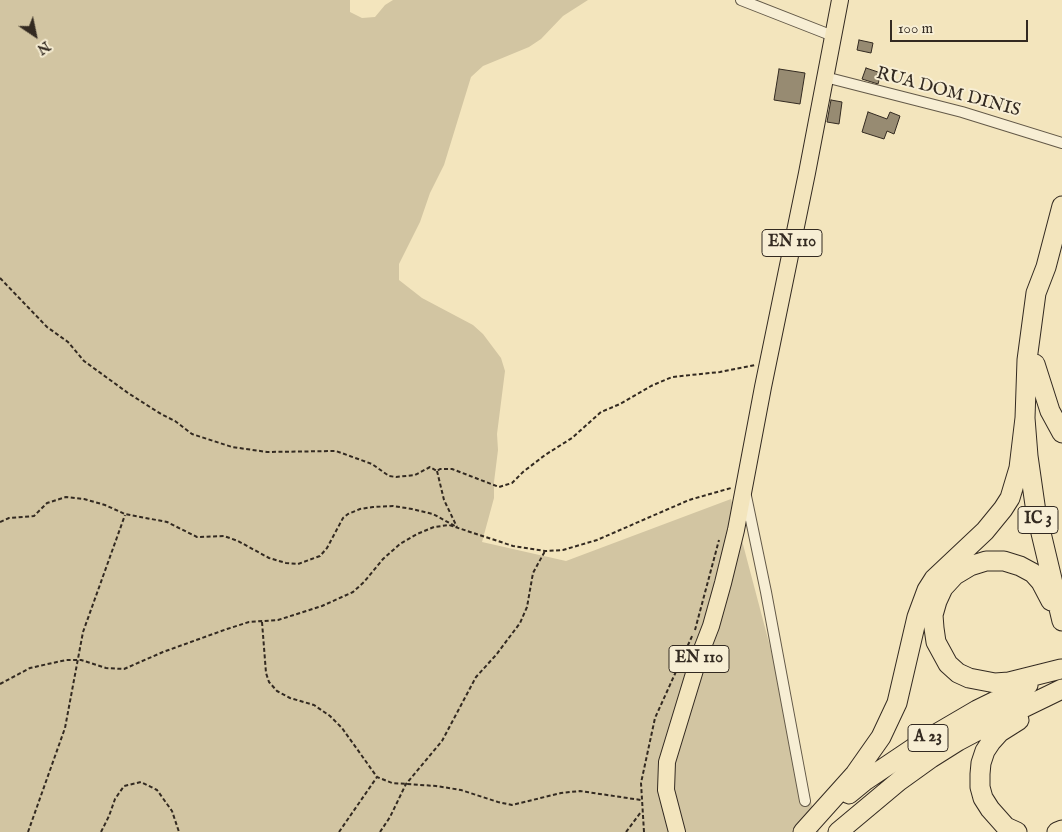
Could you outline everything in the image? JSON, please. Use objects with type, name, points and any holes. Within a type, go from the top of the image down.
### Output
[{"type":"highway","name":"IC 3","points":[[1062,206],[1046,267],[1036,293],[1031,319],[1026,360],[1025,418],[1036,512],[1062,622]]},
{"type":"highway","name":"IC 3","points":[[1046,267],[1034,364],[1033,409],[1037,460],[1050,534],[1062,582]]},
{"type":"highway","points":[[1034,364],[1050,411],[1062,433]]},
{"type":"highway","points":[[803,832],[855,774],[881,737],[897,703],[917,617],[927,590],[934,579],[985,531],[1010,498],[1019,468],[1025,418]]},
{"type":"highway","points":[[1062,622],[1041,582],[1020,566],[1004,561],[986,561],[970,566],[955,575],[942,588],[933,615],[936,642],[942,653],[953,668],[969,678],[995,683],[1009,682],[1062,669]]},
{"type":"highway","name":"A 23","points":[[811,832],[834,808],[866,780],[909,750],[969,715],[1062,669]]},
{"type":"highway","points":[[1017,832],[1006,827],[983,798],[980,786],[981,763],[985,751],[996,737],[1056,692]]},
{"type":"highway","name":"A 23","points":[[838,832],[899,780],[931,758],[974,732],[1056,692]]},
{"type":"highway","points":[[1057,832],[1062,830]]},
{"type":"main road","name":"EN 110","points":[[677,832],[666,790],[667,762],[723,584],[736,530],[743,485],[840,0]]},
{"type":"street","points":[[741,0],[833,36]]},
{"type":"street","name":"RUA DOM DINIS","points":[[825,77],[962,112],[1062,142]]},
{"type":"street","points":[[743,485],[770,611],[805,801]]},
{"type":"path","points":[[0,278],[47,327],[68,342],[90,366],[161,414],[175,420],[185,430],[199,438],[232,447],[267,452],[336,451],[372,464],[389,476],[396,477],[415,475],[430,467],[437,471],[444,500],[457,527]]},
{"type":"path","points":[[437,471],[440,469],[452,469],[499,486],[512,483],[545,455],[572,438],[601,412],[620,404],[651,386],[672,377],[720,372],[753,365],[767,366]]},
{"type":"path","points":[[0,684],[30,668],[66,660],[77,660],[114,670],[124,669],[226,629],[249,622],[278,620],[297,614],[353,592],[383,558],[408,539],[434,527],[449,525],[496,542],[545,551],[563,550],[579,546],[636,524],[689,500],[743,485]]},
{"type":"path","points":[[0,522],[10,518],[34,516],[47,503],[66,497],[84,499],[105,505],[125,514],[167,522],[197,537],[224,536],[238,541],[269,558],[298,564],[320,556],[343,518],[360,509],[393,506],[412,508],[433,514],[457,527]]},
{"type":"path","points":[[28,832],[66,728],[83,632],[125,514]]},
{"type":"path","points":[[644,832],[641,783],[655,718],[695,631],[721,536]]},
{"type":"path","points":[[380,832],[390,817],[406,784],[442,741],[476,677],[496,655],[520,623],[526,607],[533,574],[545,551]]},
{"type":"path","points":[[262,622],[266,674],[269,682],[283,695],[314,705],[330,716],[342,728],[377,777],[392,783],[461,790],[512,805],[561,793],[580,791],[641,800]]},
{"type":"path","points":[[339,832],[377,777]]},
{"type":"path","points":[[101,832],[115,799],[124,786],[141,782],[157,790],[172,812],[179,832]]},
{"type":"path","points":[[626,832],[642,810]]},
{"type":"shaded area","points":[[0,0],[350,0],[350,12],[362,18],[375,17],[385,5],[393,0],[588,0],[563,16],[541,39],[529,47],[483,66],[471,77],[444,165],[430,193],[420,222],[399,264],[399,280],[422,298],[473,325],[483,334],[501,358],[505,371],[497,434],[498,450],[494,498],[482,542],[566,561],[731,499],[819,832],[0,832]]},
{"type":"building","points":[[859,40],[873,43],[871,53],[857,50]]},
{"type":"building","points":[[866,68],[881,73],[878,84],[862,79]]},
{"type":"building","points":[[779,69],[805,73],[800,104],[774,100]]},
{"type":"building","points":[[831,100],[842,102],[839,124],[827,122]]},
{"type":"building","points":[[868,112],[887,119],[890,112],[900,116],[894,134],[887,131],[884,139],[862,132]]}]
